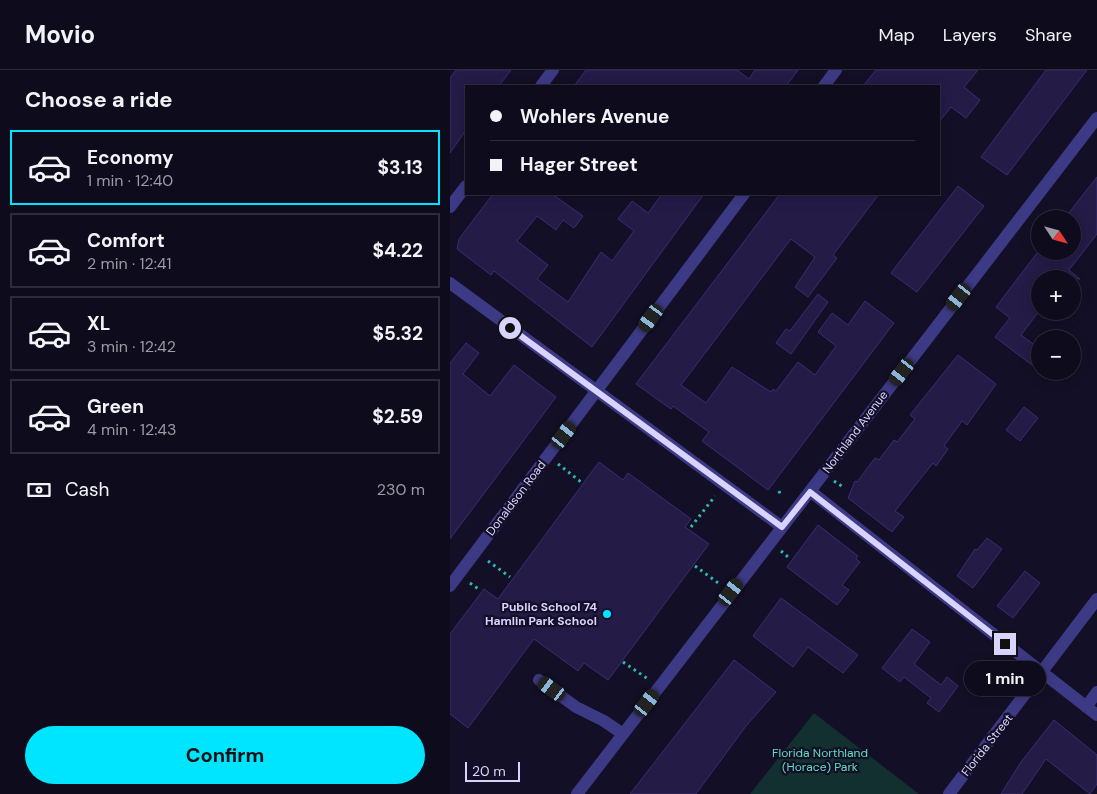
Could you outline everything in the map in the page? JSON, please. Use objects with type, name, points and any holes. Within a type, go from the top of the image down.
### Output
[{"type":"street","points":[[542,85],[553,70]]},
{"type":"street","points":[[825,85],[836,70]]},
{"type":"street","name":"Northland Avenue","points":[[577,794],[1097,118]]},
{"type":"street","points":[[450,207],[465,187]]},
{"type":"street","name":"Donaldson Road","points":[[450,586],[743,195]]},
{"type":"street","points":[[450,283],[782,527]]},
{"type":"street","points":[[810,492],[1097,715]]},
{"type":"street","name":"Florida Street","points":[[949,794],[1097,600]]},
{"type":"street","points":[[539,680],[576,707],[604,721],[622,734]]},
{"type":"street","points":[[1086,707],[1097,692]]},
{"type":"path","points":[[556,463],[582,482]]},
{"type":"path","points":[[834,481],[843,487]]},
{"type":"path","points":[[691,527],[716,494]]},
{"type":"path","points":[[780,551],[788,557]]},
{"type":"path","points":[[485,558],[510,577]]},
{"type":"path","points":[[695,566],[722,586]]},
{"type":"path","points":[[467,581],[480,590]]},
{"type":"path","points":[[623,662],[641,674]]},
{"type":"green space","name":"Florida Northland (Horace) Park","points":[[814,713],[919,794],[750,794]]},
{"type":"building","points":[[456,70],[511,70],[500,85],[465,85],[465,131],[450,153],[450,78]]},
{"type":"building","points":[[586,70],[737,70],[749,79],[755,70],[798,70],[787,85],[575,85]]},
{"type":"building","points":[[876,70],[978,70],[964,87],[980,100],[966,118],[951,107],[940,121],[940,85],[864,85]]},
{"type":"building","points":[[1046,70],[1087,70],[1007,175],[981,157]]},
{"type":"building","points":[[1097,177],[1097,234],[1081,255],[1081,210],[1071,210]]},
{"type":"building","points":[[958,186],[984,206],[917,292],[891,273]]},
{"type":"building","points":[[492,195],[553,195],[583,216],[574,228],[563,220],[556,230],[537,216],[517,241],[548,265],[537,279],[568,302],[601,252],[612,261],[634,231],[618,219],[632,201],[648,213],[661,195],[703,195],[592,347],[494,271],[491,275],[457,249],[459,239]]},
{"type":"building","points":[[779,195],[878,195],[833,255],[837,258],[808,297],[795,287],[815,257],[791,239],[681,385],[706,403],[732,367],[771,392],[773,389],[776,391],[798,362],[815,375],[836,346],[818,332],[832,313],[848,325],[865,301],[894,323],[768,490],[702,441],[709,432],[673,406],[671,409],[636,384]]},
{"type":"building","points":[[1032,260],[1077,260],[1069,270],[1031,270],[1032,320],[1021,335],[1031,342],[1031,364],[995,337],[1010,318],[996,307]]},
{"type":"building","points":[[818,294],[828,302],[791,354],[776,343],[786,329],[790,331]]},
{"type":"building","points":[[466,343],[479,353],[463,374],[490,396],[514,365],[556,397],[450,539],[450,363]]},
{"type":"building","points":[[958,355],[996,384],[967,425],[962,421],[944,446],[948,449],[936,466],[933,463],[895,511],[904,517],[892,532],[848,498],[855,481],[857,482],[875,458],[879,460],[894,440],[897,442],[915,419],[910,415]]},
{"type":"building","points":[[1024,407],[1038,418],[1020,441],[1006,430]]},
{"type":"building","points":[[599,462],[623,480],[628,473],[691,519],[685,527],[709,544],[608,680],[584,663],[578,671],[534,639],[468,728],[450,714],[450,634],[484,589],[498,599]]},
{"type":"building","points":[[818,525],[858,556],[856,559],[860,562],[842,585],[849,590],[837,605],[787,567]]},
{"type":"building","points":[[987,538],[1002,549],[973,588],[957,576],[975,549],[977,550]]},
{"type":"building","points":[[1025,571],[1040,583],[1013,618],[997,606]]},
{"type":"building","points":[[781,598],[858,655],[843,673],[808,647],[793,667],[753,636]]},
{"type":"building","points":[[912,629],[930,642],[914,664],[941,685],[947,677],[958,686],[939,712],[927,703],[931,698],[904,677],[900,682],[882,668]]},
{"type":"building","points":[[734,660],[776,692],[746,726],[696,794],[630,794]]},
{"type":"building","points":[[1054,720],[1097,755],[1097,784],[1090,794],[1046,759],[1022,794],[1001,794],[1021,762]]},
{"type":"place","name":"Public School 74 Hamlin Park School","points":[[607,614]]},
{"type":"route","points":[[510,328],[782,527],[810,492],[1005,644]]}]
